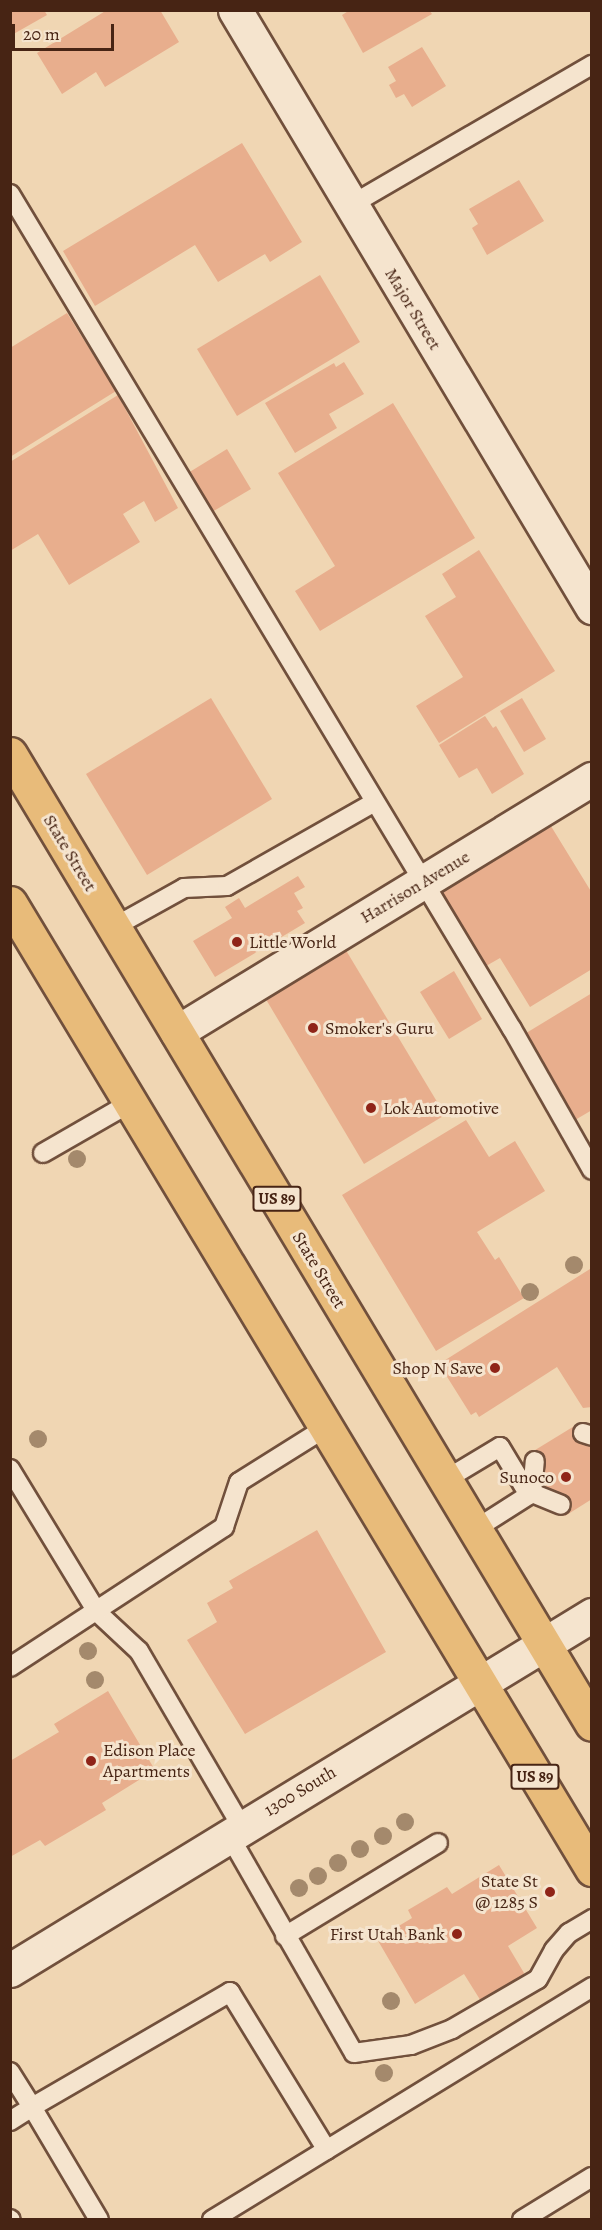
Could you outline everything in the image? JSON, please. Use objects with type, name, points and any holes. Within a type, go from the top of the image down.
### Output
[{"type":"main road","name":"State Street","points":[[10,754],[591,1724]]},
{"type":"main road","name":"US 89","points":[[10,903],[591,1869]]},
{"type":"street","name":"Major Street","points":[[235,10],[591,607]]},
{"type":"street","name":"Harrison Avenue","points":[[177,1032],[591,779]]},
{"type":"street","name":"1300 South","points":[[10,1970],[591,1615]]},
{"type":"lane","points":[[351,205],[591,65]]},
{"type":"lane","points":[[10,194],[421,883],[512,1029],[591,1170]]},
{"type":"lane","points":[[114,927],[184,888],[227,886],[373,803]]},
{"type":"lane","points":[[43,1153],[130,1103]]},
{"type":"lane","points":[[10,1667],[224,1527],[239,1482],[325,1428]]},
{"type":"lane","points":[[445,1480],[500,1447],[530,1494],[561,1505]]},
{"type":"lane","points":[[530,1494],[535,1461]]},
{"type":"lane","points":[[10,1469],[97,1612],[139,1651],[235,1831],[285,1936],[354,2052],[411,2045],[452,2029],[538,1979],[554,1950],[569,1933],[591,1919]]},
{"type":"lane","points":[[474,1530],[548,1484]]},
{"type":"lane","points":[[285,1936],[438,1843]]},
{"type":"lane","points":[[212,2220],[591,1987]]},
{"type":"lane","points":[[10,2121],[230,1992],[327,2150]]},
{"type":"lane","points":[[10,2072],[99,2220]]},
{"type":"lane","points":[[522,2220],[591,2177]]},
{"type":"building","points":[[10,10],[44,10],[47,15],[10,36]]},
{"type":"building","points":[[107,10],[160,10],[179,42],[105,87],[96,72],[62,94],[37,53]]},
{"type":"building","points":[[350,10],[429,10],[432,14],[363,53],[342,15]]},
{"type":"building","points":[[422,47],[446,86],[412,107],[404,94],[396,98],[389,85],[396,81],[388,67]]},
{"type":"building","points":[[242,143],[302,242],[270,262],[265,254],[218,282],[195,245],[95,306],[63,251]]},
{"type":"building","points":[[519,180],[544,221],[487,255],[472,228],[478,224],[469,209]]},
{"type":"building","points":[[320,275],[360,342],[237,416],[197,349]]},
{"type":"building","points":[[67,313],[116,391],[10,457],[10,348]]},
{"type":"building","points":[[344,362],[364,394],[329,414],[337,428],[295,453],[265,403],[334,363],[336,367]]},
{"type":"building","points":[[118,395],[178,508],[155,522],[144,501],[123,514],[140,542],[69,585],[38,534],[10,551],[10,462]]},
{"type":"building","points":[[393,403],[475,538],[320,631],[295,591],[335,566],[278,473]]},
{"type":"building","points":[[227,449],[251,489],[212,512],[188,473]]},
{"type":"building","points":[[479,550],[555,671],[439,743],[416,706],[463,677],[425,616],[456,597],[442,574]]},
{"type":"building","points":[[211,698],[272,799],[147,875],[86,774]]},
{"type":"building","points":[[522,698],[546,739],[524,752],[500,711]]},
{"type":"building","points":[[485,716],[493,728],[496,726],[524,774],[492,794],[477,768],[459,778],[439,745]]},
{"type":"building","points":[[546,818],[592,893],[592,969],[530,1007],[500,958],[479,970],[429,889]]},
{"type":"building","points":[[298,876],[305,887],[294,893],[303,908],[297,911],[305,923],[215,977],[193,941],[232,918],[225,907],[239,898],[245,908]]},
{"type":"building","points":[[344,947],[445,1115],[364,1164],[264,996]]},
{"type":"building","points":[[454,971],[482,1019],[449,1039],[420,992]]},
{"type":"building","points":[[592,993],[592,1110],[570,1123],[518,1038]]},
{"type":"building","points":[[466,1120],[489,1157],[515,1141],[545,1191],[477,1232],[495,1260],[499,1257],[524,1298],[436,1351],[342,1195]]},
{"type":"building","points":[[590,1269],[592,1407],[583,1408],[557,1367],[479,1417],[476,1412],[471,1415],[439,1364]]},
{"type":"building","name":"Sunoco","points":[[576,1425],[592,1450],[592,1499],[565,1516],[527,1455]]},
{"type":"building","points":[[317,1530],[386,1652],[245,1734],[187,1640],[217,1622],[207,1603],[233,1588],[229,1581]]},
{"type":"building","name":"Edison Place Apartments","points":[[108,1691],[155,1770],[102,1803],[106,1810],[45,1846],[40,1840],[10,1857],[10,1761],[59,1732],[54,1724]]},
{"type":"building","name":"First Utah Bank","points":[[499,1865],[537,1928],[508,1946],[524,1973],[521,1984],[484,2006],[464,1974],[415,2004],[377,1939],[412,1918],[408,1910],[447,1887],[452,1894]]},
{"type":"place","name":"Little World","points":[[237,942]]},
{"type":"place","name":"Smoker's Guru","points":[[313,1028]]},
{"type":"place","name":"Lok Automotive","points":[[371,1108]]},
{"type":"place","name":"Shop N Save","points":[[495,1368]]},
{"type":"place","name":"Sunoco","points":[[566,1477]]},
{"type":"place","name":"Edison Place Apartments","points":[[91,1761]]},
{"type":"place","name":"State St @ 1285 S","points":[[550,1892]]},
{"type":"place","name":"First Utah Bank","points":[[457,1934]]}]
